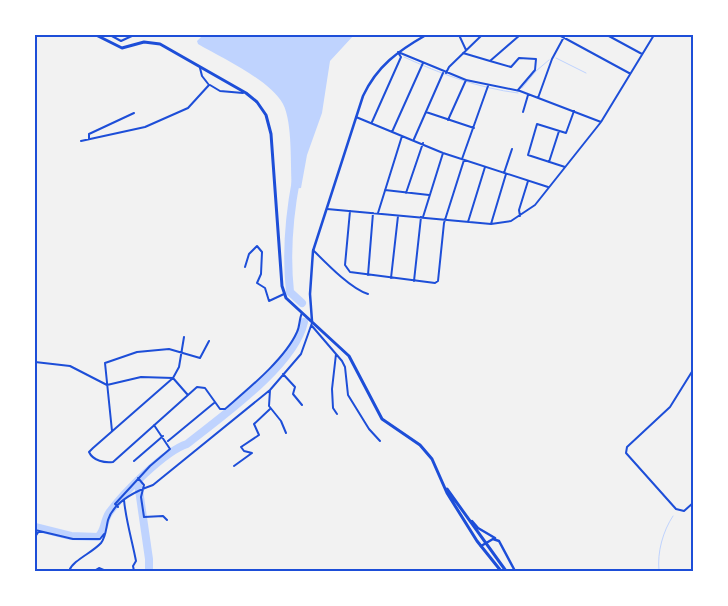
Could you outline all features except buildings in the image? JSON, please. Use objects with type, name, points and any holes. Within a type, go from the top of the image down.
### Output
[{"type":"main road","points":[[96,35],[122,48],[144,42],[160,44],[246,93],[262,108],[271,134],[284,294],[349,356],[382,419],[420,445],[432,459],[452,501],[481,546],[501,571]]},
{"type":"main road","points":[[442,482],[506,571]]},
{"type":"street","points":[[110,35],[123,41],[134,35]]},
{"type":"street","points":[[69,571],[73,564],[89,555],[102,542],[110,515],[129,495],[139,489],[153,485],[270,390],[301,354],[312,326],[310,294],[314,250],[363,96],[375,74],[398,52],[426,35]]},
{"type":"street","points":[[458,35],[466,50]]},
{"type":"street","points":[[414,139],[444,73],[482,35]]},
{"type":"street","points":[[490,61],[520,35]]},
{"type":"street","points":[[559,35],[564,36],[630,74]]},
{"type":"street","points":[[607,35],[642,54]]},
{"type":"street","points":[[327,209],[491,224],[511,221],[535,205],[601,122],[654,35]]},
{"type":"street","points":[[538,98],[552,59],[564,36]]},
{"type":"street","points":[[398,52],[422,65],[465,81],[488,87],[518,90],[601,122]]},
{"type":"street","points":[[372,123],[401,57],[398,52]]},
{"type":"street","points":[[463,53],[511,68],[519,58],[536,59],[535,70],[518,90]]},
{"type":"street","points":[[392,132],[422,65]]},
{"type":"street","points":[[200,66],[202,76],[209,85],[220,91],[246,93]]},
{"type":"street","points":[[448,120],[465,81]]},
{"type":"street","points":[[81,142],[122,134],[145,127],[188,108],[209,85]]},
{"type":"street","points":[[350,211],[345,265],[354,274],[435,283],[438,281],[446,220],[463,160],[488,87]]},
{"type":"street","points":[[523,112],[528,94]]},
{"type":"street","points":[[565,167],[528,155],[537,124],[566,133],[574,111]]},
{"type":"street","points":[[426,112],[474,128]]},
{"type":"street","points":[[89,139],[89,134],[134,114]]},
{"type":"street","points":[[356,117],[414,139],[443,153],[548,187]]},
{"type":"street","points":[[549,162],[558,131]]},
{"type":"street","points":[[378,213],[402,136]]},
{"type":"street","points":[[406,193],[422,143]]},
{"type":"street","points":[[491,224],[512,149]]},
{"type":"street","points":[[414,281],[422,217],[443,153]]},
{"type":"street","points":[[468,222],[486,167]]},
{"type":"street","points":[[520,216],[519,210],[528,181]]},
{"type":"street","points":[[385,190],[429,195]]},
{"type":"street","points":[[368,275],[373,213]]},
{"type":"street","points":[[391,278],[398,215]]},
{"type":"street","points":[[245,267],[249,254],[257,246],[262,252],[261,274],[257,282],[265,288],[269,301],[284,294]]},
{"type":"street","points":[[314,250],[346,280],[368,294]]},
{"type":"street","points":[[184,337],[179,367],[173,378],[89,452],[91,456],[104,463],[113,462],[197,388],[206,388],[220,409],[225,408],[260,379],[293,339],[299,327],[302,313]]},
{"type":"street","points":[[312,326],[345,367],[348,395],[369,430],[380,441]]},
{"type":"street","points":[[112,431],[104,362],[137,352],[169,349],[200,358],[209,341]]},
{"type":"street","points":[[336,354],[332,394],[333,408],[337,414]]},
{"type":"street","points":[[35,362],[70,366],[107,385],[141,378],[173,378],[188,395]]},
{"type":"street","points":[[693,370],[670,407],[627,447],[626,454],[676,509],[684,511],[693,503]]},
{"type":"street","points":[[283,374],[294,387],[293,394],[302,405]]},
{"type":"street","points":[[270,390],[268,403],[270,409],[281,421],[286,432]]},
{"type":"street","points":[[167,442],[214,402]]},
{"type":"street","points":[[234,466],[252,453],[244,451],[241,446],[259,435],[254,424],[270,409]]},
{"type":"street","points":[[118,507],[115,504],[138,478],[170,449],[154,425]]},
{"type":"street","points":[[134,461],[163,436]]},
{"type":"street","points":[[138,478],[144,488],[141,497],[144,517],[163,516],[167,520]]},
{"type":"street","points":[[126,492],[129,495]]},
{"type":"street","points":[[121,497],[124,500],[126,520],[130,530],[136,561],[133,566],[134,571]]},
{"type":"street","points":[[459,507],[478,528],[495,538],[502,545],[515,571]]},
{"type":"street","points":[[35,530],[85,540],[100,539],[106,532]]},
{"type":"street","points":[[35,537],[39,531]]},
{"type":"street","points":[[481,546],[495,538]]},
{"type":"street","points":[[94,571],[99,568],[106,571]]},
{"type":"water","points":[[203,35],[297,35],[318,37],[354,35],[330,61],[322,113],[307,155],[301,188],[292,189],[290,133],[283,104],[268,86],[257,78],[198,44],[197,41]]},
{"type":"waterway","points":[[404,57],[460,80],[518,93]]},
{"type":"waterway","points":[[556,58],[586,73]]},
{"type":"waterway","points":[[522,88],[536,71],[549,60]]},
{"type":"waterway","points":[[296,180],[289,236],[288,264],[290,292],[302,303]]},
{"type":"waterway","points":[[35,527],[71,536],[98,537],[102,532],[109,513],[145,474],[237,405],[272,373],[298,339],[304,322]]},
{"type":"waterway","points":[[138,483],[149,571]]},
{"type":"waterway","points":[[659,571],[661,542],[673,516]]}]
